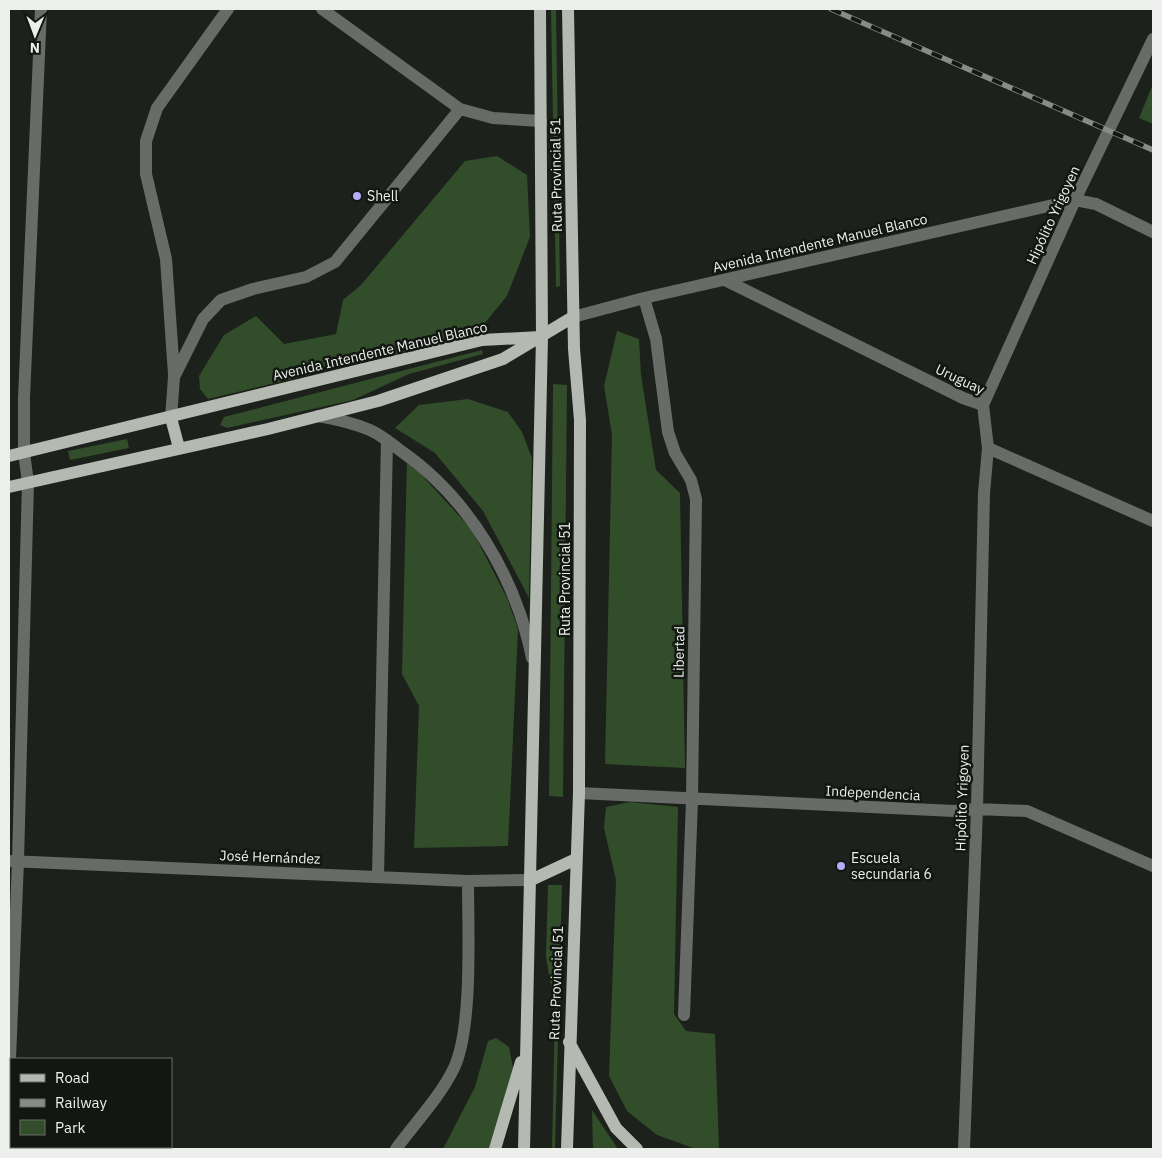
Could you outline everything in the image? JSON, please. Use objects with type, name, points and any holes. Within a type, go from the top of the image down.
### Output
[{"type":"main road","name":"Ruta Provincial 51","points":[[524,1149],[542,337],[540,9]]},
{"type":"main road","name":"Ruta Provincial 51","points":[[567,1149],[569,1041],[579,793],[580,420],[573,317],[568,9]]},
{"type":"main road","points":[[9,487],[378,401],[503,359],[573,317]]},
{"type":"main road","name":"Avenida Intendente Manuel Blanco","points":[[9,456],[171,418],[482,340],[542,337]]},
{"type":"main road","points":[[171,418],[179,448]]},
{"type":"main road","points":[[531,880],[576,858]]},
{"type":"main road","points":[[569,1041],[616,1128],[636,1149]]},
{"type":"main road","points":[[495,1149],[526,1045]]},
{"type":"street","points":[[9,1084],[13,861],[28,482],[24,453],[24,398],[41,9]]},
{"type":"street","points":[[171,418],[174,377],[166,258],[146,174],[146,141],[157,108],[228,9]]},
{"type":"street","points":[[322,9],[460,109],[493,118],[541,120]]},
{"type":"street","name":"Hipólito Yrigoyen","points":[[984,405],[1075,200],[1153,39]]},
{"type":"street","points":[[174,377],[202,319],[221,300],[253,289],[306,277],[335,262],[460,109]]},
{"type":"street","points":[[1075,200],[1096,204],[1153,232]]},
{"type":"street","name":"Avenida Intendente Manuel Blanco","points":[[573,317],[644,298],[1075,200]]},
{"type":"street","name":"Uruguay","points":[[725,280],[963,398],[984,405],[988,448]]},
{"type":"street","name":"Libertad","points":[[644,298],[656,339],[668,432],[676,453],[691,480],[696,498],[692,800],[684,1015]]},
{"type":"street","points":[[318,416],[343,420],[371,430],[387,440],[424,467],[473,522],[496,562],[517,606],[528,638],[535,673]]},
{"type":"street","points":[[378,877],[387,440]]},
{"type":"street","points":[[988,448],[1153,521]]},
{"type":"street","name":"Hipólito Yrigoyen","points":[[964,1149],[978,809],[984,493],[988,448]]},
{"type":"street","name":"Independencia","points":[[579,793],[692,800],[954,811],[978,809],[1027,811],[1153,866]]},
{"type":"street","name":"José Hernández","points":[[13,861],[468,881],[531,880]]},
{"type":"street","points":[[396,1149],[454,1068],[462,1045],[466,995],[468,881]]},
{"type":"green space","points":[[551,9],[556,9],[560,286],[556,287]]},
{"type":"green space","points":[[1153,84],[1153,124],[1139,118]]},
{"type":"green space","points":[[497,156],[527,175],[530,237],[507,296],[475,335],[208,399],[200,389],[199,376],[224,335],[256,316],[284,344],[336,334],[343,300],[361,285],[465,161]]},
{"type":"green space","points":[[617,331],[639,339],[641,375],[656,470],[680,493],[685,768],[605,764],[612,435],[604,386]]},
{"type":"green space","points":[[482,350],[483,354],[409,374],[353,400],[227,428],[220,425],[224,417]]},
{"type":"green space","points":[[553,384],[567,385],[563,797],[549,796]]},
{"type":"green space","points":[[468,399],[508,412],[522,432],[532,458],[529,598],[483,511],[435,453],[395,428],[419,405]]},
{"type":"green space","points":[[127,439],[129,448],[70,460],[68,451]]},
{"type":"green space","points":[[407,459],[472,530],[507,598],[518,629],[508,846],[414,848],[419,706],[402,674]]},
{"type":"green space","points":[[630,802],[678,807],[674,1014],[686,1031],[715,1034],[719,1149],[696,1149],[657,1135],[627,1111],[609,1076],[616,880],[604,828],[606,807]]},
{"type":"green space","points":[[548,885],[562,885],[555,1149],[552,1149],[555,1011],[546,956]]},
{"type":"green space","points":[[496,1038],[509,1047],[513,1068],[490,1149],[443,1149],[475,1087],[488,1041]]},
{"type":"green space","points":[[592,1110],[618,1149],[593,1149]]},
{"type":"railway","points":[[831,9],[1153,150]]},
{"type":"place","name":"Shell","points":[[357,196]]},
{"type":"place","name":"Escuela secundaria 6","points":[[841,866]]}]
